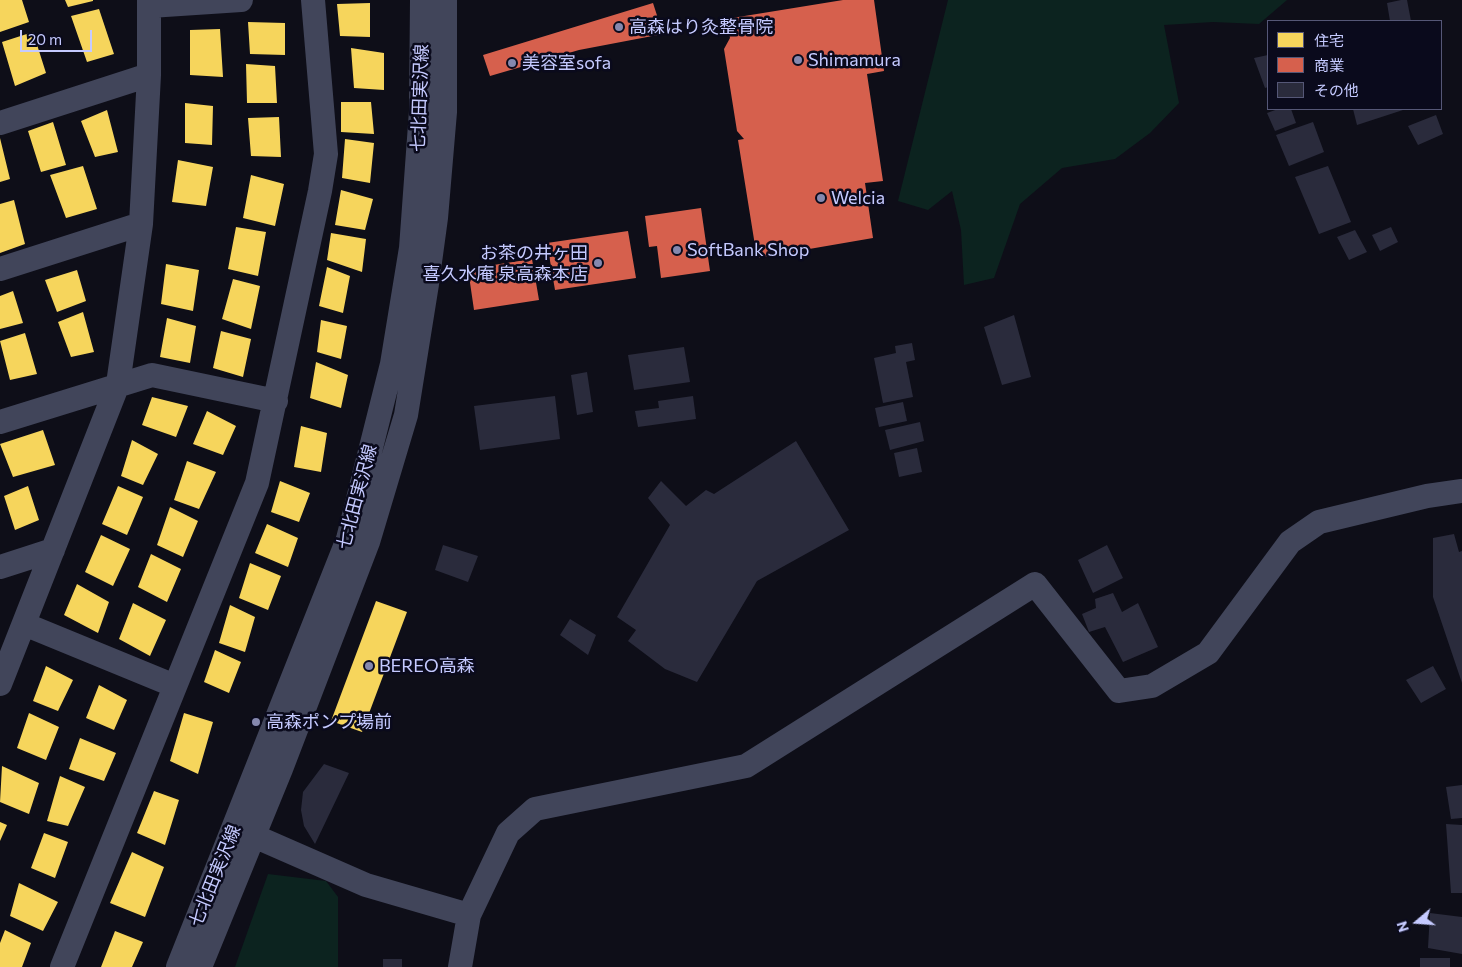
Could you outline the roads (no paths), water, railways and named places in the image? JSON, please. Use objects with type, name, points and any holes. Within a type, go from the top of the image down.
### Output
[{"type":"street","points":[[0,684],[118,384],[141,224],[149,76],[150,3],[241,0]]},
{"type":"street","points":[[62,967],[257,483],[276,401],[326,154],[313,0]]},
{"type":"street","name":"七北田実沢線","points":[[178,967],[348,538],[390,374],[411,248],[421,111],[422,0]]},
{"type":"street","points":[[200,967],[254,836],[368,542],[406,415],[436,218],[445,112],[445,0]]},
{"type":"street","points":[[0,123],[149,76]]},
{"type":"street","points":[[0,269],[141,224]]},
{"type":"street","points":[[0,422],[152,375],[276,401]]},
{"type":"street","points":[[460,967],[469,915],[508,833],[535,809],[746,766],[1035,584],[1118,691],[1152,686],[1208,654],[1290,542],[1319,522],[1427,496],[1462,491]]},
{"type":"street","points":[[0,567],[53,550]]},
{"type":"street","points":[[24,624],[175,686]]},
{"type":"street","points":[[254,836],[366,885],[469,915]]},
{"type":"place","name":"高森はり灸整骨院","points":[[619,27]]},
{"type":"place","name":"Shimamura","points":[[798,60]]},
{"type":"place","name":"美容室sofa","points":[[512,63]]},
{"type":"place","name":"Welcia","points":[[821,198]]},
{"type":"place","name":"SoftBank Shop","points":[[677,250]]},
{"type":"place","name":"お茶の井ヶ田 喜久水庵 泉高森本店","points":[[598,263]]},
{"type":"place","name":"BEREO高森","points":[[369,666]]},
{"type":"place","name":"高森ポンプ場前","points":[[256,722]]}]
